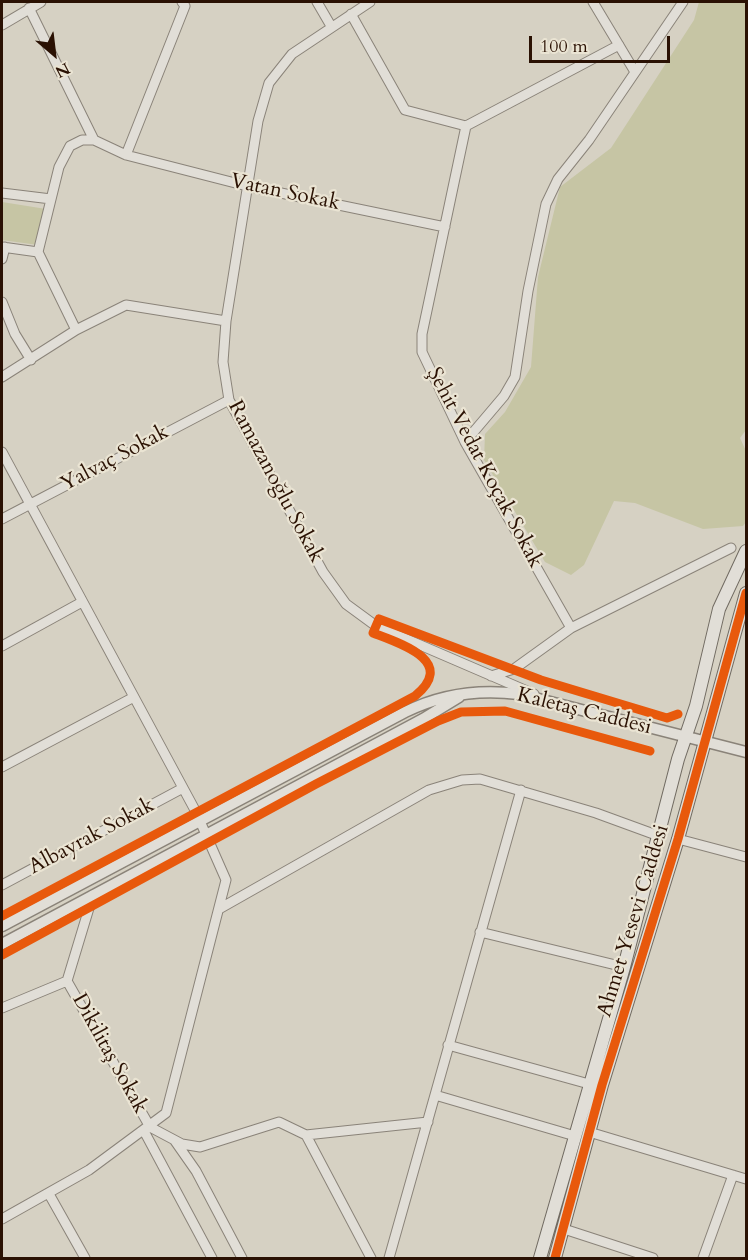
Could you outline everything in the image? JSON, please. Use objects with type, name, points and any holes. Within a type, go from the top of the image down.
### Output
[{"type":"main road","name":"Ahmet Yesevi Caddesi","points":[[540,1258],[624,967],[719,609],[747,551]]},
{"type":"main road","name":"Ahmet Yesevi Caddesi","points":[[555,1258],[589,1132],[678,839],[747,593]]},
{"type":"street","points":[[2,25],[41,2]]},
{"type":"street","points":[[126,155],[185,6],[182,2]]},
{"type":"street","points":[[317,2],[331,26]]},
{"type":"street","name":"Ramazanoğlu Sokak","points":[[370,2],[292,54],[269,83],[258,121],[226,321],[223,362],[229,400],[323,572],[346,604],[376,626],[548,701]]},
{"type":"street","points":[[593,2],[635,72]]},
{"type":"street","points":[[465,442],[504,396],[515,377],[528,291],[546,204],[558,179],[589,140],[683,2]]},
{"type":"street","points":[[29,8],[94,140],[82,140],[70,146],[59,167],[38,252],[76,330]]},
{"type":"street","points":[[351,14],[405,110],[466,126],[618,45]]},
{"type":"street","name":"Şehit Vedat Koçak Sokak","points":[[466,126],[422,334],[422,352],[465,442],[571,628]]},
{"type":"street","name":"Vatan Sokak","points":[[94,140],[126,155],[247,186],[445,227]]},
{"type":"street","points":[[2,193],[51,199]]},
{"type":"street","points":[[2,259],[3,247],[38,252]]},
{"type":"street","points":[[2,377],[76,330],[126,305],[226,321]]},
{"type":"street","points":[[2,307],[31,360]]},
{"type":"street","name":"Yalvaç Sokak","points":[[2,519],[229,400]]},
{"type":"street","points":[[2,452],[208,833],[226,880],[166,1113],[147,1129],[49,1194],[2,1219]]},
{"type":"street","points":[[491,676],[514,669],[571,628],[731,549]]},
{"type":"street","points":[[2,646],[82,602]]},
{"type":"street","name":"Kaletaş Caddesi","points":[[2,926],[428,701],[495,691],[548,701],[685,738],[747,752]]},
{"type":"street","name":"Kaletaş Caddesi","points":[[2,944],[423,719],[461,695]]},
{"type":"street","points":[[2,768],[134,697]]},
{"type":"street","points":[[219,909],[429,790],[462,780],[480,779],[521,790],[658,836]]},
{"type":"street","name":"Albayrak Sokak","points":[[2,885],[183,788]]},
{"type":"street","points":[[389,1258],[521,790]]},
{"type":"street","points":[[678,839],[747,857]]},
{"type":"street","points":[[2,1008],[67,981],[93,895]]},
{"type":"street","points":[[480,932],[624,967]]},
{"type":"street","name":"Dikilitaş Sokak","points":[[67,981],[147,1129],[212,1258]]},
{"type":"street","points":[[448,1045],[589,1084]]},
{"type":"street","points":[[435,1095],[575,1136]]},
{"type":"street","points":[[147,1129],[200,1147],[279,1122],[306,1135],[428,1122]]},
{"type":"street","points":[[589,1132],[747,1179]]},
{"type":"street","points":[[306,1135],[370,1258]]},
{"type":"street","points":[[174,1140],[196,1171],[242,1258]]},
{"type":"street","points":[[704,1258],[733,1175]]},
{"type":"street","points":[[49,1194],[85,1258]]},
{"type":"street","points":[[564,1228],[653,1258]]},
{"type":"green space","points":[[699,2],[746,2],[746,430],[740,438],[746,451],[746,522],[743,526],[703,529],[635,503],[614,501],[584,565],[571,575],[545,562],[484,460],[485,434],[505,412],[531,367],[538,277],[560,187],[611,148],[694,20]]},
{"type":"green space","points":[[2,202],[46,209],[38,245],[2,240]]},
{"type":"cycle path","points":[[555,1258],[602,1085],[678,839],[746,593]]},
{"type":"cycle path","points":[[2,916],[415,696],[427,684],[430,673],[427,663],[409,648],[373,633],[379,619],[541,680],[667,718],[678,714]]},
{"type":"cycle path","points":[[2,955],[316,784],[438,721],[461,712],[505,711],[650,751]]}]
